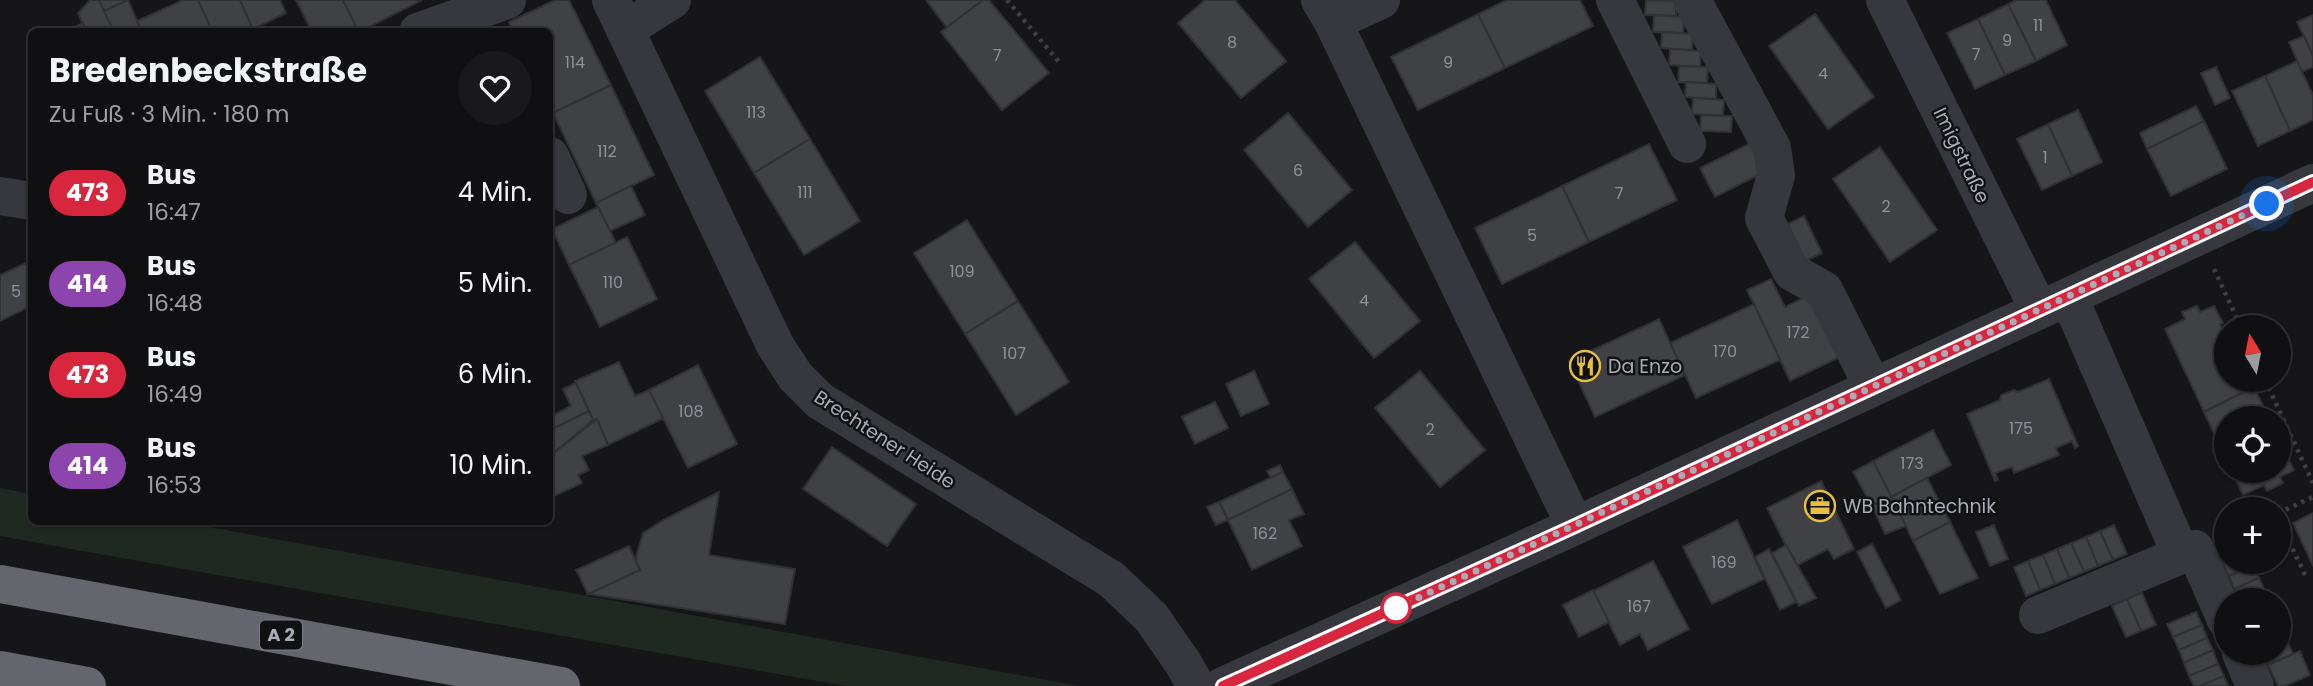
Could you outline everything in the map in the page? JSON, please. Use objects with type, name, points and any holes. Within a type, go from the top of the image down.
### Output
[{"type":"highway","name":"A 2","points":[[0,584],[561,686]]},
{"type":"highway","points":[[0,670],[87,686]]},
{"type":"street","points":[[618,15],[672,0]]},
{"type":"street","points":[[1381,0],[1326,11],[1575,526]]},
{"type":"street","points":[[1615,0],[1687,144]]},
{"type":"street","points":[[1692,0],[1772,148],[1776,175],[1764,218],[1792,272],[1824,289],[1873,387]]},
{"type":"street","name":"Imigstraße","points":[[1885,0],[2054,304],[2181,555]]},
{"type":"street","points":[[435,28],[493,14]]},
{"type":"street","name":"Brechtener Heide","points":[[618,15],[775,345],[795,376],[820,401],[1111,579],[1151,617],[1211,683]]},
{"type":"street","points":[[553,162],[568,195]]},
{"type":"street","points":[[1211,683],[1575,526],[2313,183]]},
{"type":"street","points":[[0,196],[28,200]]},
{"type":"street","points":[[2038,615],[2195,549],[2214,593]]},
{"type":"street","points":[[2246,665],[2255,686]]},
{"type":"path","points":[[1007,0],[1059,62]]},
{"type":"path","points":[[2199,236],[2235,315]]},
{"type":"path","points":[[2271,392],[2313,483]]},
{"type":"path","points":[[2291,509],[2313,497]]},
{"type":"path","points":[[2291,544],[2306,577]]},
{"type":"shaded area","points":[[0,488],[28,493],[28,525],[198,525],[1080,686],[846,686],[0,536]]},
{"type":"building","points":[[90,0],[99,0],[112,28],[84,28],[78,13]]},
{"type":"building","points":[[99,0],[128,0],[104,11]]},
{"type":"building","points":[[128,0],[140,28],[112,28],[104,11]]},
{"type":"building","points":[[183,0],[198,0],[211,28],[140,28],[137,21]]},
{"type":"building","points":[[198,0],[240,0],[253,28],[211,28]]},
{"type":"building","points":[[240,0],[280,0],[286,13],[253,28]]},
{"type":"building","points":[[296,0],[343,0],[357,28],[310,28]]},
{"type":"building","points":[[343,0],[422,0],[367,28],[357,28]]},
{"type":"building","points":[[555,0],[569,0],[611,85],[553,113],[553,28],[511,28],[509,22]]},
{"type":"building","points":[[926,0],[983,0],[947,28]]},
{"type":"building","points":[[983,0],[989,0],[1049,73],[1002,110],[941,32]]},
{"type":"building","points":[[1205,0],[1235,0],[1286,61],[1241,98],[1178,23]]},
{"type":"building","points":[[1507,0],[1580,0],[1593,26],[1505,68],[1478,14]]},
{"type":"building","points":[[1646,0],[1676,1],[1676,16],[1645,15]]},
{"type":"building","points":[[2017,0],[2046,0],[2067,45],[2036,61],[2008,4]]},
{"type":"building","points":[[2008,4],[2036,61],[2005,75],[1978,19]]},
{"type":"building","points":[[1478,14],[1505,68],[1418,110],[1391,57]]},
{"type":"building","points":[[1815,14],[1874,97],[1828,129],[1769,46]]},
{"type":"building","points":[[1654,15],[1684,17],[1683,33],[1653,32]]},
{"type":"building","points":[[2313,15],[2313,53],[2312,53],[2297,22]]},
{"type":"building","points":[[1978,19],[2005,75],[1975,89],[1947,33]]},
{"type":"building","points":[[1662,32],[1693,34],[1692,50],[1661,48]]},
{"type":"building","points":[[2304,36],[2313,56],[2313,67],[2302,72],[2289,42]]},
{"type":"building","points":[[1670,49],[1701,51],[1700,67],[1669,65]]},
{"type":"building","points":[[760,57],[810,139],[754,173],[705,91]]},
{"type":"building","points":[[2297,61],[2313,95],[2313,120],[2290,131],[2265,76]]},
{"type":"building","points":[[1679,66],[1708,67],[1707,83],[1678,82]]},
{"type":"building","points":[[2216,67],[2230,98],[2215,105],[2201,73]]},
{"type":"building","points":[[2265,76],[2290,131],[2258,146],[2232,91]]},
{"type":"building","points":[[1686,82],[1716,84],[1716,99],[1685,97]]},
{"type":"building","points":[[611,85],[654,175],[596,203],[553,113]]},
{"type":"building","points":[[1693,98],[1724,100],[1723,116],[1692,114]]},
{"type":"building","points":[[2196,106],[2204,121],[2147,149],[2140,133]]},
{"type":"building","points":[[2078,110],[2102,162],[2072,176],[2048,124]]},
{"type":"building","points":[[1288,113],[1352,190],[1308,227],[1244,150]]},
{"type":"building","points":[[1701,115],[1732,116],[1731,132],[1700,131]]},
{"type":"building","points":[[2204,121],[2227,169],[2171,196],[2147,149]]},
{"type":"building","points":[[2048,124],[2072,176],[2042,190],[2017,139]]},
{"type":"building","points":[[810,139],[860,221],[804,255],[754,173]]},
{"type":"building","points":[[1751,143],[1766,171],[1715,197],[1700,168]]},
{"type":"building","points":[[1649,144],[1677,200],[1589,242],[1562,186]]},
{"type":"building","points":[[1880,147],[1937,230],[1890,262],[1833,179]]},
{"type":"building","points":[[631,186],[645,215],[610,231],[596,203]]},
{"type":"building","points":[[1562,186],[1589,242],[1502,284],[1475,228]]},
{"type":"building","points":[[598,207],[616,243],[569,265],[553,229]]},
{"type":"building","points":[[1804,216],[1822,253],[1805,261],[1788,224]]},
{"type":"building","points":[[967,220],[1018,301],[965,334],[914,253]]},
{"type":"building","points":[[627,237],[657,299],[600,327],[569,265]]},
{"type":"building","points":[[1355,242],[1420,321],[1374,358],[1309,279]]},
{"type":"building","points":[[26,263],[28,267],[28,307],[0,321],[0,275]]},
{"type":"building","points":[[1771,279],[1785,307],[1811,294],[1840,357],[1790,381],[1747,290]]},
{"type":"building","points":[[1018,301],[1069,382],[1016,415],[965,334]]},
{"type":"building","points":[[1754,304],[1780,360],[1696,398],[1670,343]]},
{"type":"building","points":[[2197,306],[2200,312],[2214,306],[2219,315],[2214,315],[2214,392],[2244,392],[2204,412],[2165,329],[2185,319],[2182,312]]},
{"type":"building","points":[[1659,319],[1685,375],[1595,417],[1569,361]]},
{"type":"building","points":[[619,362],[635,396],[649,390],[664,418],[608,445],[597,419],[593,420],[575,381]]},
{"type":"building","points":[[698,365],[737,444],[688,468],[649,390]]},
{"type":"building","points":[[1254,371],[1269,404],[1241,416],[1226,384]]},
{"type":"building","points":[[1420,371],[1485,450],[1440,487],[1375,408]]},
{"type":"building","points":[[2049,379],[2078,446],[2075,448],[2072,441],[2056,448],[2059,455],[2014,473],[2012,467],[1995,473],[1998,480],[1995,481],[1967,414],[2000,400],[2001,395],[2014,390],[2018,392]]},
{"type":"building","points":[[576,383],[589,411],[553,429],[553,415],[571,406],[563,389]]},
{"type":"building","points":[[2244,392],[2256,392],[2263,406],[2216,406]]},
{"type":"building","points":[[1215,402],[1228,428],[1195,444],[1182,417]]},
{"type":"building","points":[[2214,407],[2214,433],[2204,412]]},
{"type":"building","points":[[589,411],[593,420],[553,453],[553,429]]},
{"type":"building","points":[[597,419],[608,445],[582,456],[589,470],[578,475],[582,483],[553,497],[553,454]]},
{"type":"building","points":[[1933,430],[1951,465],[1891,497],[1873,461]]},
{"type":"building","points":[[832,447],[916,504],[887,546],[803,489]]},
{"type":"building","points":[[1873,461],[1896,506],[1889,509],[1883,500],[1872,506],[1853,472]]},
{"type":"building","points":[[1280,465],[1283,472],[1271,478],[1267,471]]},
{"type":"building","points":[[1283,472],[1292,489],[1228,520],[1219,502]]},
{"type":"building","points":[[1927,478],[1950,522],[1913,541],[1891,497]]},
{"type":"building","points":[[1821,481],[1854,549],[1834,559],[1828,549],[1796,566],[1767,508]]},
{"type":"building","points":[[2238,483],[2283,483],[2267,491],[2264,485],[2243,495]]},
{"type":"building","points":[[1292,489],[1304,514],[1289,520],[1302,546],[1252,570],[1228,520]]},
{"type":"building","points":[[719,492],[709,555],[795,569],[785,624],[588,594],[640,570],[635,560],[643,533]]},
{"type":"building","points":[[1883,500],[1889,509],[1896,506],[1906,526],[1885,534],[1872,506]]},
{"type":"building","points":[[1219,502],[1228,520],[1216,525],[1207,507]]},
{"type":"building","points":[[2313,513],[2313,566],[2293,523]]},
{"type":"building","points":[[1737,520],[1764,579],[1712,604],[1683,547]]},
{"type":"building","points":[[1950,522],[1978,578],[1940,594],[1913,541]]},
{"type":"building","points":[[1994,525],[2008,559],[1990,566],[1976,532]]},
{"type":"building","points":[[2114,525],[2127,554],[2113,560],[2100,531]]},
{"type":"building","points":[[2100,531],[2113,560],[2098,566],[2086,537]]},
{"type":"building","points":[[2086,537],[2098,566],[2084,572],[2071,543]]},
{"type":"building","points":[[2071,543],[2084,572],[2069,578],[2057,549]]},
{"type":"building","points":[[1872,544],[1901,600],[1886,608],[1857,552]]},
{"type":"building","points":[[1786,545],[1816,598],[1799,606],[1772,553]]},
{"type":"building","points":[[629,546],[640,570],[588,594],[576,570]]},
{"type":"building","points":[[1769,549],[1796,602],[1780,610],[1755,557]]},
{"type":"building","points":[[2057,549],[2069,578],[2055,584],[2043,555]]},
{"type":"building","points":[[2043,555],[2055,584],[2040,590],[2028,561]]},
{"type":"building","points":[[1653,561],[1689,629],[1648,650],[1640,634],[1620,645],[1593,591]]},
{"type":"building","points":[[2028,561],[2040,590],[2026,596],[2014,567]]},
{"type":"building","points":[[2257,574],[2259,578],[2234,588],[2229,576]]},
{"type":"building","points":[[2259,578],[2264,588],[2236,588]]},
{"type":"building","points":[[1593,590],[1609,622],[1579,637],[1563,605]]},
{"type":"building","points":[[2142,593],[2156,625],[2141,631],[2127,599]]},
{"type":"building","points":[[2127,599],[2141,631],[2126,637],[2112,606]]},
{"type":"building","points":[[2196,612],[2202,625],[2173,637],[2167,624]]},
{"type":"building","points":[[2202,625],[2207,638],[2179,650],[2173,637]]},
{"type":"building","points":[[2207,638],[2213,650],[2184,663],[2179,650]]},
{"type":"building","points":[[2213,650],[2216,665],[2189,676],[2184,663]]},
{"type":"building","points":[[2300,651],[2310,675],[2285,686],[2278,686],[2268,665],[2291,665],[2291,655]]},
{"type":"building","points":[[2218,665],[2224,676],[2194,686],[2189,676]]},
{"type":"building","points":[[2224,676],[2228,686],[2200,686]]},
{"type":"bus line","name":"473","points":[[1223,686],[1575,526],[2313,182]]},
{"type":"place","name":"Da Enzo","points":[[1585,366]]},
{"type":"place","name":"WB Bahntechnik","points":[[1820,506]]},
{"type":"route","points":[[1396,608],[2267,204]]}]
